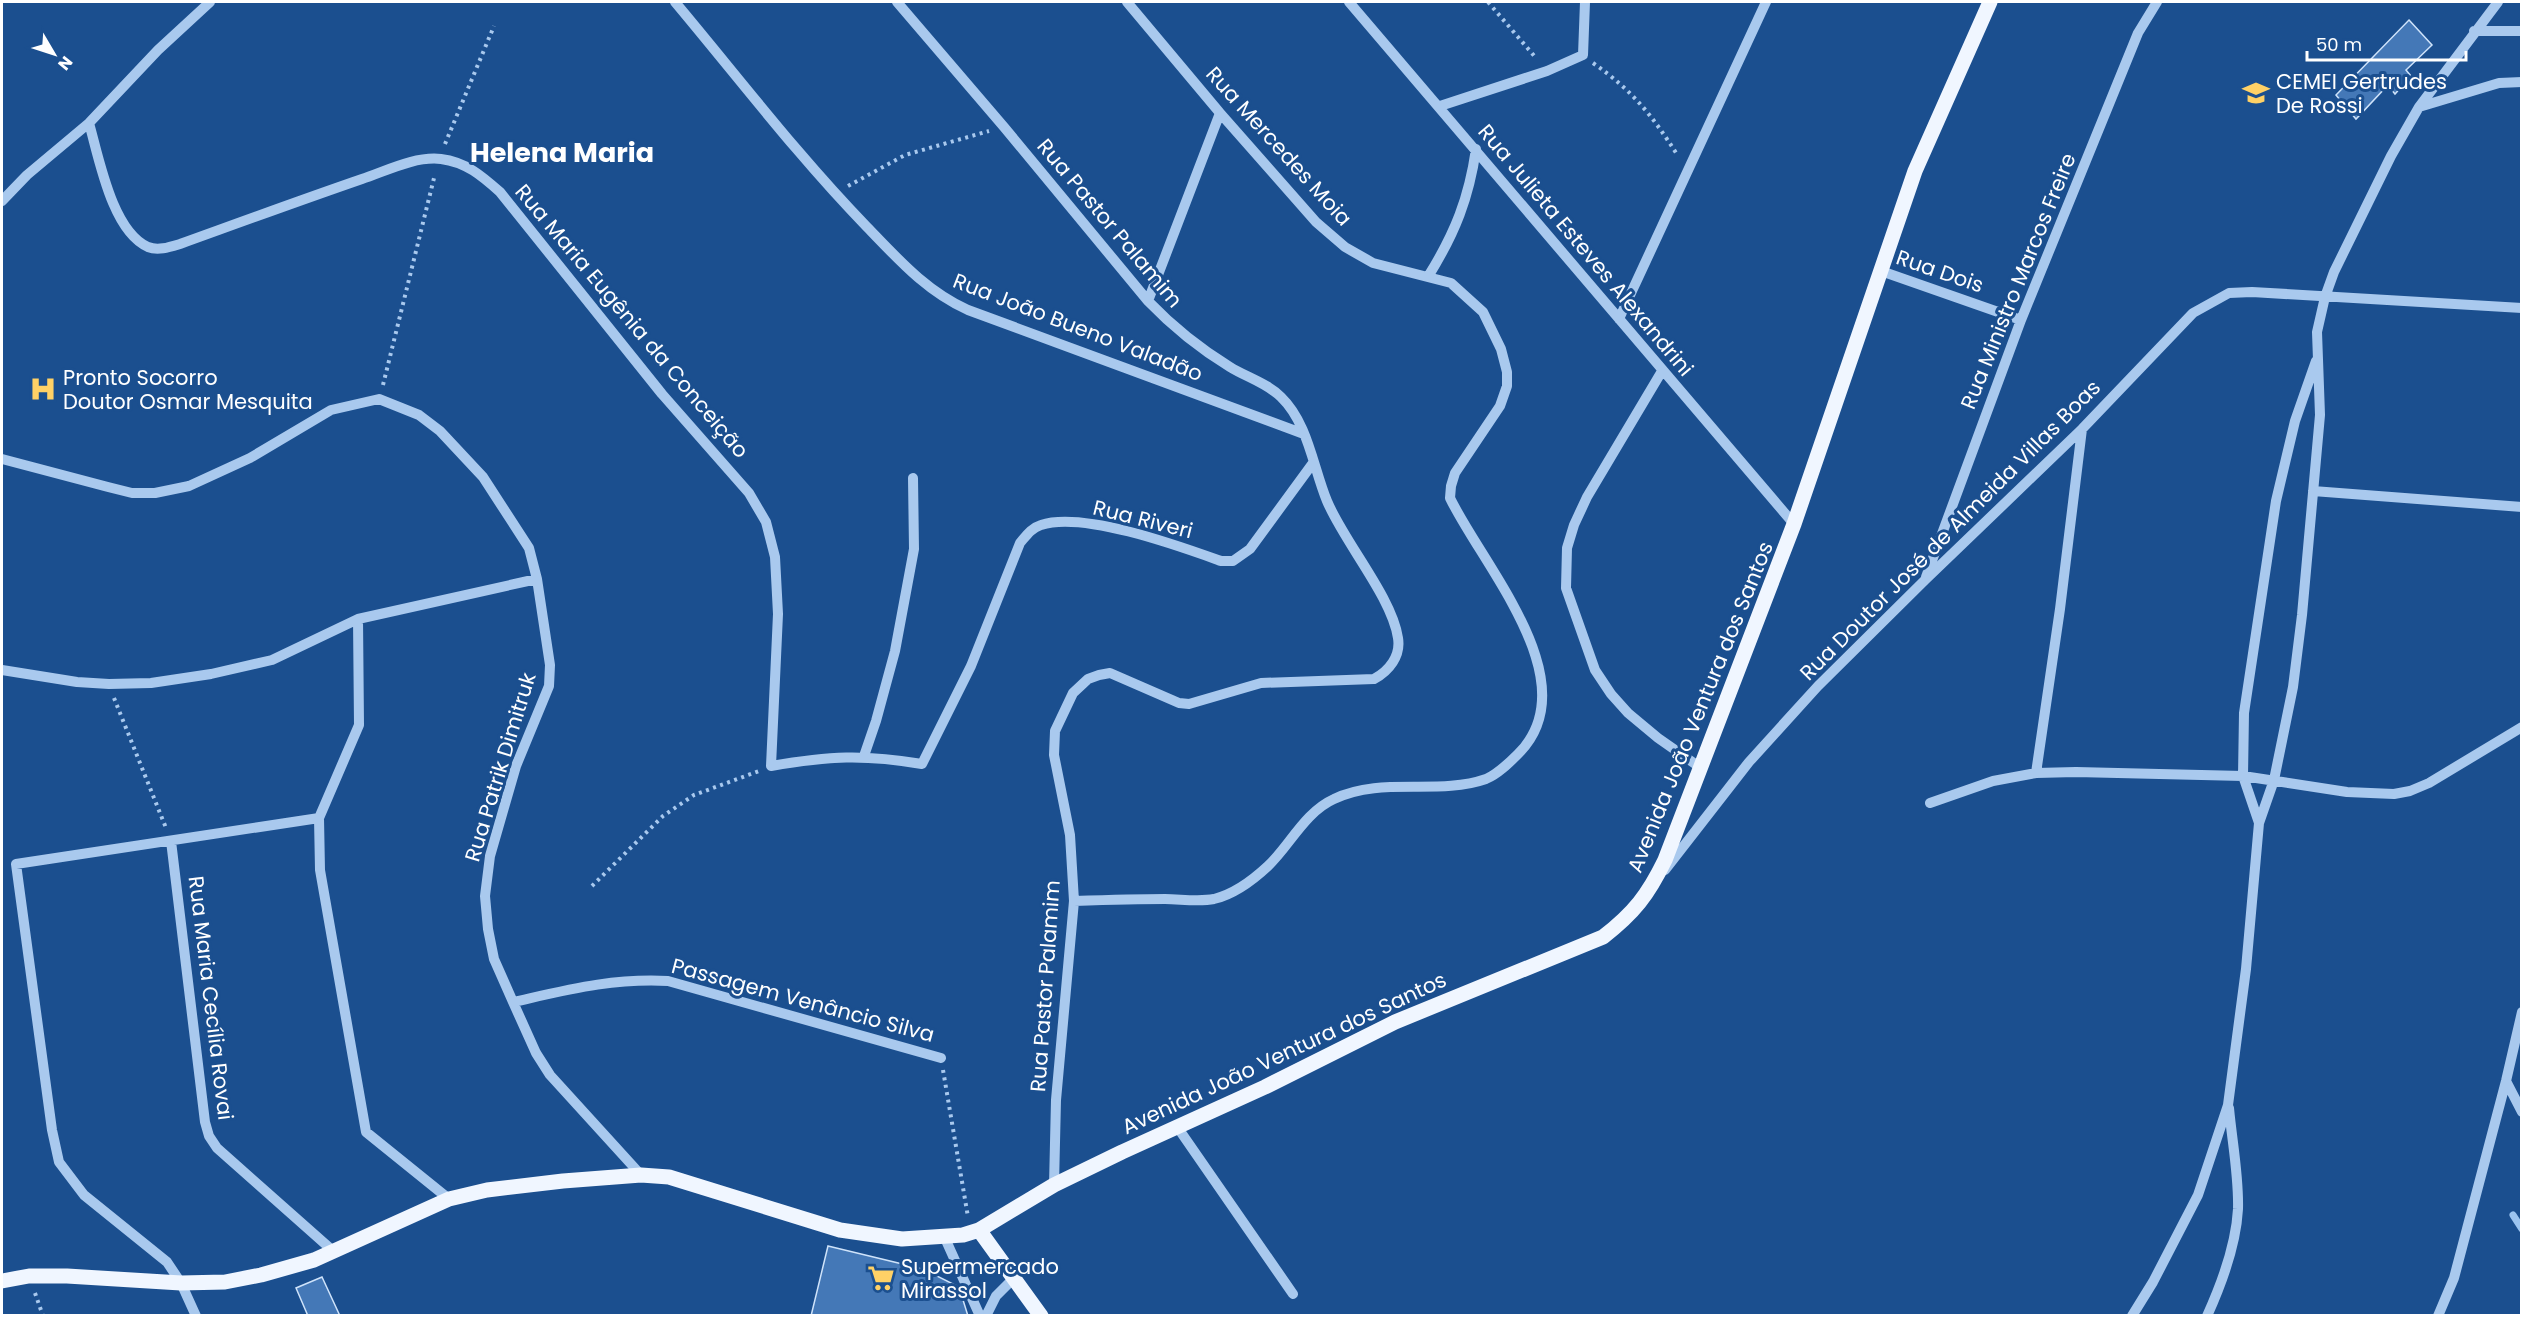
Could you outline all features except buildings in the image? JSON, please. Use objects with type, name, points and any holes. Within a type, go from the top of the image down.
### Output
[{"type":"main road","name":"Avenida João Ventura dos Santos","points":[[2,1281],[29,1276],[67,1276],[181,1283],[225,1282],[261,1275],[314,1260],[450,1199],[487,1190],[641,1175],[669,1177],[840,1230],[902,1239],[975,1231],[1054,1185],[1178,1128],[1395,1022],[1603,937],[1624,921],[1641,903],[1652,886],[1701,768],[1794,524],[1915,171],[1990,2]]},
{"type":"main road","points":[[975,1231],[1041,1316]]},
{"type":"street","points":[[2,201],[27,176],[89,123],[158,50],[210,2]]},
{"type":"street","name":"Rua João Bueno Valadão","points":[[675,2],[834,193],[906,268],[933,291],[948,300],[1304,434]]},
{"type":"street","name":"Rua Pastor Palamim","points":[[897,2],[1169,323],[1204,351],[1270,388],[1289,406],[1304,434],[1327,501],[1347,541],[1393,620],[1399,640],[1392,665],[1385,673],[1374,679],[1260,683],[1189,704],[1179,704],[1110,673],[1089,679],[1073,693],[1055,731],[1054,755],[1070,835],[1074,901],[1056,1100],[1054,1185]]},
{"type":"street","name":"Rua Mercedes Moia","points":[[1074,901],[1214,899],[1238,889],[1259,875],[1276,859],[1313,813],[1333,799],[1376,787],[1432,788],[1486,778],[1507,766],[1528,745],[1538,721],[1543,696],[1540,669],[1527,634],[1506,593],[1450,498],[1450,486],[1455,473],[1500,406],[1507,386],[1507,372],[1501,349],[1483,312],[1451,283],[1429,275],[1400,271],[1373,262],[1345,247],[1316,222],[1127,2]]},
{"type":"street","name":"Rua Julieta Esteves Alexandrini","points":[[1349,2],[1794,524]]},
{"type":"street","points":[[1440,106],[1547,70],[1583,55],[1585,2]]},
{"type":"street","points":[[1619,319],[1766,2]]},
{"type":"street","name":"Rua Ministro Marcos Freire","points":[[1925,580],[2021,320],[2138,33],[2157,2]]},
{"type":"street","points":[[2132,1316],[2153,1282],[2198,1195],[2228,1105],[2246,969],[2259,823],[2274,780],[2293,687],[2302,615],[2320,415],[2317,332],[2325,297],[2334,272],[2391,156],[2419,106],[2498,2]]},
{"type":"street","points":[[2474,31],[2522,31]]},
{"type":"street","points":[[2419,106],[2499,83],[2522,82]]},
{"type":"street","points":[[1148,301],[1220,113]]},
{"type":"street","name":"Rua Maria Eugênia da Conceição","points":[[89,123],[112,200],[129,232],[150,248],[164,248],[180,244],[398,167],[439,159],[460,163],[476,171],[500,192],[662,394],[749,493],[766,522],[775,557],[778,614],[771,766]]},
{"type":"street","points":[[1429,275],[1449,242],[1462,210],[1471,184],[1476,149]]},
{"type":"street","name":"Rua Dois","points":[[1881,271],[2021,320]]},
{"type":"street","name":"Rua Doutor José de Almeida Villas Boas","points":[[1652,886],[1749,762],[1818,686],[2082,429],[2193,313],[2229,293],[2252,292],[2522,308]]},
{"type":"street","points":[[2259,823],[2243,776],[2244,713],[2276,501],[2295,421],[2319,352]]},
{"type":"street","points":[[1662,371],[1587,497],[1574,525],[1567,548],[1566,588],[1591,661],[1611,694],[1628,713],[1658,738],[1701,768]]},
{"type":"street","points":[[2,459],[132,493],[155,493],[189,486],[250,458],[332,410],[379,399]]},
{"type":"street","name":"Rua Patrik Dimitruk","points":[[379,399],[419,415],[433,425],[483,477],[529,548],[537,579],[550,664],[549,686],[516,766],[490,856],[485,896],[488,929],[494,958],[536,1053],[550,1076],[641,1175]]},
{"type":"street","points":[[2036,773],[2060,609],[2082,429]]},
{"type":"street","name":"Rua Riveri","points":[[864,756],[922,764],[971,666],[1020,543],[1029,532],[1038,526],[1051,522],[1089,524],[1150,537],[1221,561],[1233,561],[1250,549],[1313,463]]},
{"type":"street","points":[[771,766],[834,756],[864,756],[876,721],[894,651],[914,549],[913,478]]},
{"type":"street","points":[[2313,491],[2522,507]]},
{"type":"street","points":[[2,670],[77,682],[109,684],[151,683],[211,674],[272,660],[358,619],[537,579]]},
{"type":"street","points":[[358,619],[359,725],[319,818],[320,870],[366,1132],[450,1199]]},
{"type":"street","points":[[1930,803],[1993,781],[2036,773],[2243,776],[2347,792],[2394,794],[2429,783],[2522,727]]},
{"type":"street","points":[[196,1316],[181,1283],[167,1262],[84,1195],[59,1162],[52,1130],[16,864],[319,818]]},
{"type":"street","name":"Rua Maria Cecília Rovai","points":[[171,841],[205,1122],[209,1136],[217,1148],[332,1250]]},
{"type":"street","name":"Passagem Venâncio Silva","points":[[513,1002],[633,979],[668,981],[941,1058]]},
{"type":"street","points":[[2438,1316],[2454,1278],[2522,1012]]},
{"type":"street","points":[[2506,1081],[2522,1112]]},
{"type":"street","points":[[2207,1316],[2232,1246],[2238,1210],[2228,1105]]},
{"type":"street","points":[[1178,1128],[1293,1294]]},
{"type":"street","points":[[944,1236],[980,1316]]},
{"type":"street","points":[[986,1316],[996,1296],[1013,1279]]},
{"type":"path","points":[[1488,2],[1547,70]]},
{"type":"path","points":[[379,399],[439,159],[494,26]]},
{"type":"path","points":[[1583,55],[1621,83],[1651,114],[1687,169]]},
{"type":"path","points":[[834,193],[905,155],[1004,127]]},
{"type":"path","points":[[109,684],[171,841]]},
{"type":"path","points":[[592,886],[663,816],[694,795],[771,766]]},
{"type":"path","points":[[941,1058],[975,1231]]},
{"type":"waterway","points":[[2513,1215],[2522,1229]]},
{"type":"place","name":"CEMEI Gertrudes De Rossi","points":[[2256,93]]},
{"type":"place","name":"Pronto Socorro Doutor Osmar Mesquita","points":[[43,389]]},
{"type":"place","name":"Supermercado Mirassol","points":[[881,1278]]},
{"type":"district","name":"Helena Maria","points":[[562,152]]}]
